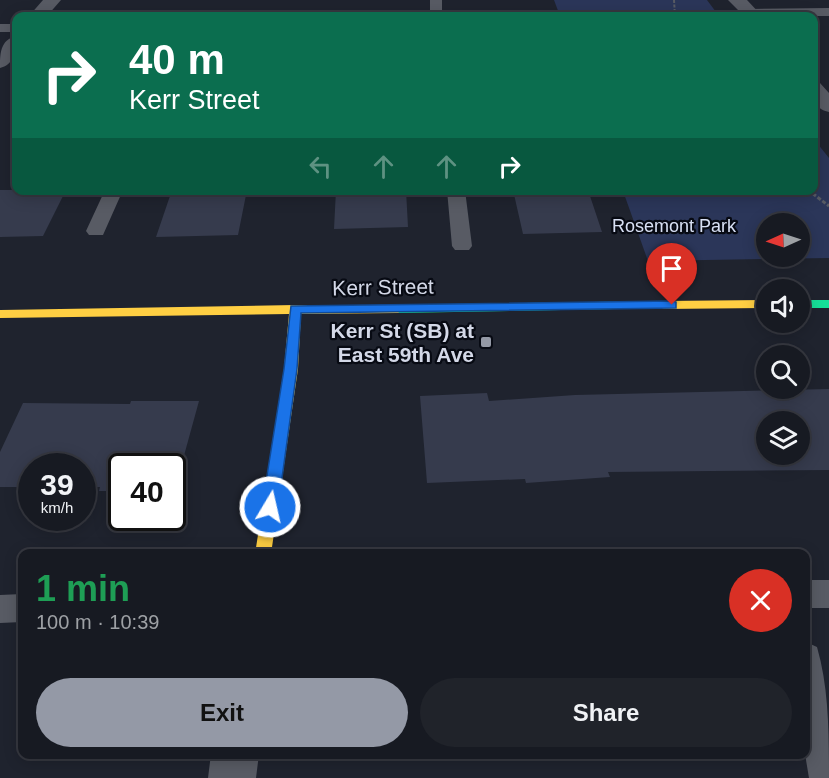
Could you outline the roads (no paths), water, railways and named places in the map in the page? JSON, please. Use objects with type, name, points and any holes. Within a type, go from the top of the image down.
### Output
[{"type":"street","points":[[42,12],[52,0]]},
{"type":"street","points":[[737,0],[748,12]]},
{"type":"street","points":[[0,62],[12,45]]},
{"type":"street","points":[[818,93],[829,106]]},
{"type":"street","name":"Kerr Street","points":[[0,314],[756,304]]},
{"type":"street","points":[[810,304],[829,304]]},
{"type":"street","points":[[264,549],[292,359],[295,309]]},
{"type":"street","points":[[232,778],[234,759]]},
{"type":"lane","points":[[96,231],[112,195]]},
{"type":"lane","points":[[457,195],[462,246]]},
{"type":"lane","points":[[810,594],[829,594]]},
{"type":"lane","points":[[0,609],[18,608]]},
{"type":"lane","points":[[810,681],[827,778]]},
{"type":"place","name":"Kerr St (SB) at East 59th Ave","points":[[486,342]]},
{"type":"park label","name":"Rosemont Park","points":[[674,226]]}]
